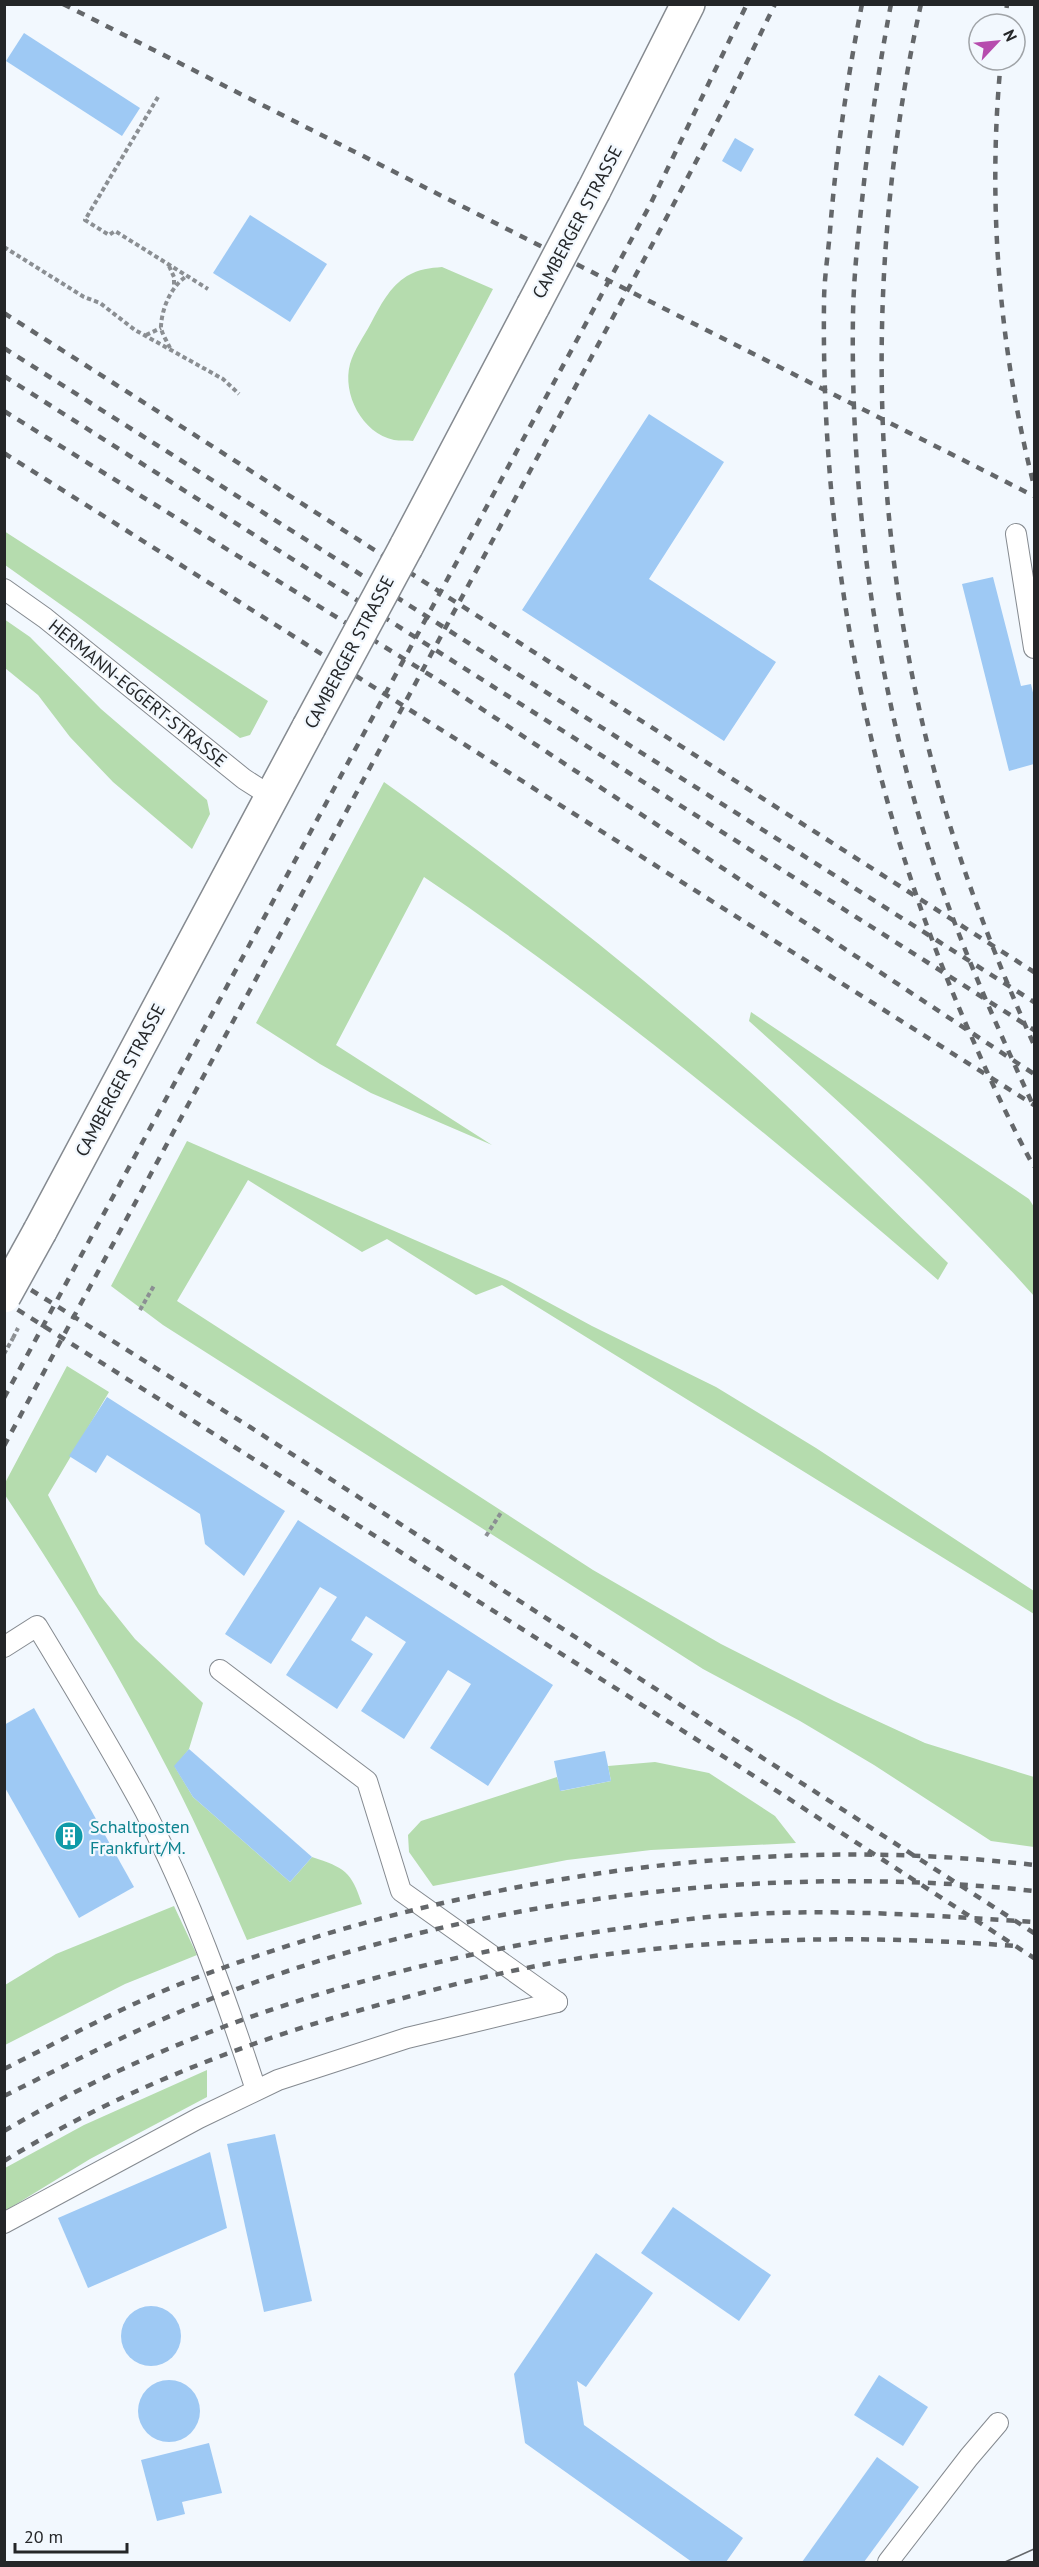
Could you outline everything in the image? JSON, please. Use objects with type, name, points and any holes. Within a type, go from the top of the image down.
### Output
[{"type":"street","name":"CAMBERGER STRASSE","points":[[4,1296],[406,546],[594,190],[688,4]]},
{"type":"lane","points":[[1016,534],[1035,648]]},
{"type":"lane","name":"HERMANN-EGGERT-STRASSE","points":[[4,589],[45,618],[244,779],[272,797]]},
{"type":"lane","points":[[4,1647],[37,1626],[99,1729],[145,1813],[201,1932],[256,2090]]},
{"type":"lane","points":[[4,2223],[188,2123],[256,2090],[407,2038],[558,2002],[401,1891],[367,1781],[220,1670]]},
{"type":"lane","points":[[888,2562],[998,2423]]},
{"type":"path","points":[[158,97],[85,220],[109,235],[115,231],[208,289]]},
{"type":"path","points":[[4,247],[84,297],[100,303],[117,318],[205,371],[223,379],[239,394]]},
{"type":"path","points":[[169,265],[174,277],[174,289]]},
{"type":"path","points":[[170,348],[161,327],[162,312],[174,289],[187,276]]},
{"type":"path","points":[[146,335],[161,327]]},
{"type":"path","points":[[140,1310],[155,1284]]},
{"type":"path","points":[[4,1354],[13,1338]]},
{"type":"path","points":[[486,1536],[502,1511]]},
{"type":"green space","points":[[442,267],[493,289],[413,441],[394,440],[372,429],[357,411],[349,388],[350,364],[378,310],[395,285],[416,272]]},
{"type":"green space","points":[[4,531],[268,701],[250,735],[240,738],[5,565]]},
{"type":"green space","points":[[4,619],[30,637],[101,709],[207,800],[210,814],[192,849],[113,782],[70,737],[38,695],[5,668]]},
{"type":"green space","points":[[384,782],[478,850],[570,921],[748,1070],[948,1263],[938,1280],[814,1174],[687,1071],[557,971],[424,877],[336,1045],[492,1145],[371,1093],[256,1023]]},
{"type":"green space","points":[[751,1012],[1029,1199],[1034,1207],[1034,1296],[931,1189],[749,1021]]},
{"type":"green space","points":[[187,1141],[507,1280],[592,1326],[716,1387],[816,1448],[1034,1591],[1034,1614],[502,1285],[476,1295],[387,1239],[362,1252],[248,1180],[177,1301],[593,1570],[721,1644],[834,1701],[925,1743],[1034,1777],[1034,1847],[991,1841],[874,1765],[800,1721],[703,1669],[163,1325],[111,1286]]},
{"type":"green space","points":[[67,1366],[109,1392],[48,1495],[99,1594],[135,1639],[203,1703],[189,1749],[175,1767],[193,1797],[290,1882],[312,1857],[332,1864],[345,1872],[354,1884],[362,1904],[247,1940],[197,1828],[146,1728],[88,1626],[5,1495],[5,1483]]},
{"type":"green space","points":[[655,1762],[709,1773],[775,1816],[796,1843],[651,1850],[567,1860],[433,1886],[409,1852],[408,1835],[421,1821],[557,1777],[561,1791],[611,1781],[608,1766]]},
{"type":"green space","points":[[174,1906],[197,1955],[125,1984],[5,2045],[5,1985],[56,1954]]},
{"type":"green space","points":[[207,2070],[207,2097],[90,2159],[5,2211],[5,2168],[84,2125]]},
{"type":"building","points":[[24,33],[140,108],[122,136],[6,61]]},
{"type":"building","points":[[735,138],[754,149],[741,172],[722,161]]},
{"type":"building","points":[[250,215],[327,264],[290,322],[213,273]]},
{"type":"building","points":[[649,414],[724,462],[649,579],[776,662],[724,741],[522,610]]},
{"type":"building","points":[[993,577],[1021,686],[1031,684],[1034,697],[1034,764],[1009,771],[962,584]]},
{"type":"building","points":[[107,1397],[285,1511],[244,1576],[205,1544],[200,1514],[107,1455],[96,1473],[69,1456]]},
{"type":"building","points":[[298,1520],[553,1685],[488,1786],[430,1748],[471,1684],[448,1670],[404,1739],[361,1711],[406,1642],[366,1616],[351,1640],[373,1654],[337,1709],[286,1675],[337,1597],[320,1587],[271,1664],[225,1634]]},
{"type":"building","name":"Schaltposten Frankfurt/M.","points":[[34,1708],[134,1887],[79,1918],[4,1786],[4,1725]]},
{"type":"building","points":[[189,1749],[312,1857],[290,1882],[193,1797],[174,1766]]},
{"type":"building","points":[[605,1751],[611,1781],[560,1791],[554,1761]]},
{"type":"building","points":[[275,2134],[312,2301],[264,2312],[227,2144]]},
{"type":"building","points":[[210,2152],[227,2228],[88,2288],[58,2218]]},
{"type":"building","points":[[673,2207],[771,2275],[739,2321],[641,2253]]},
{"type":"building","points":[[596,2253],[653,2293],[586,2387],[577,2381],[584,2425],[743,2538],[726,2562],[692,2562],[525,2443],[514,2374]]},
{"type":"building","points":[[145,2306],[157,2306],[168,2311],[176,2319],[181,2336],[179,2348],[168,2361],[157,2366],[145,2366],[134,2361],[126,2353],[121,2342],[121,2330],[126,2319],[134,2311]]},
{"type":"building","points":[[879,2375],[928,2407],[903,2446],[854,2415]]},
{"type":"building","points":[[169,2380],[191,2389],[200,2411],[191,2433],[169,2442],[147,2433],[138,2411],[147,2389]]},
{"type":"building","points":[[209,2443],[222,2493],[182,2502],[185,2514],[157,2521],[141,2460]]},
{"type":"building","points":[[877,2457],[919,2487],[864,2562],[802,2562]]},
{"type":"tram line","points":[[1005,2562],[1034,2549]]},
{"type":"railway","points":[[63,4],[1034,496]]},
{"type":"railway","points":[[4,1398],[650,205],[747,4]]},
{"type":"railway","points":[[4,1446],[660,230],[730,97],[775,4]]},
{"type":"railway","points":[[862,4],[839,146],[824,294],[825,397],[831,490],[842,583],[858,675],[878,766],[903,856],[934,944],[969,1031],[1034,1167]]},
{"type":"railway","points":[[891,4],[876,88],[865,173],[853,314],[856,456],[871,598],[898,738],[937,874],[982,991],[1033,1105]]},
{"type":"railway","points":[[921,4],[903,97],[890,192],[883,287],[882,382],[886,477],[895,572],[910,665],[941,795],[976,904],[1034,1045]]},
{"type":"railway","points":[[1006,12],[1007,4]]},
{"type":"railway","points":[[1000,72],[995,167],[999,274],[1012,381],[1034,486]]},
{"type":"railway","points":[[4,313],[1034,972]]},
{"type":"railway","points":[[4,348],[1034,1002]]},
{"type":"railway","points":[[4,376],[1034,1030]]},
{"type":"railway","points":[[4,411],[438,680],[1034,1074]]},
{"type":"railway","points":[[4,453],[1034,1105]]},
{"type":"railway","points":[[4,1273],[250,1427],[1034,1933]]},
{"type":"railway","points":[[4,1301],[740,1767],[1034,1958]]},
{"type":"railway","points":[[4,2069],[124,2009],[198,1977],[298,1943],[400,1914],[504,1890],[610,1872],[716,1860],[823,1855],[929,1856],[1034,1865]]},
{"type":"railway","points":[[4,2096],[128,2035],[203,2002],[301,1967],[402,1937],[506,1914],[612,1897],[719,1886],[825,1881],[931,1883],[1034,1891]]},
{"type":"railway","points":[[4,2131],[75,2092],[149,2057],[224,2027],[301,2000],[379,1977],[458,1958],[617,1929],[696,1918],[749,1914],[871,1913],[1034,1922]]},
{"type":"railway","points":[[4,2161],[82,2117],[206,2062],[291,2031],[462,1982],[561,1961],[699,1945],[857,1939],[1015,1946]]},
{"type":"place","name":"Schaltposten Frankfurt/M.","points":[[69,1836]]}]
